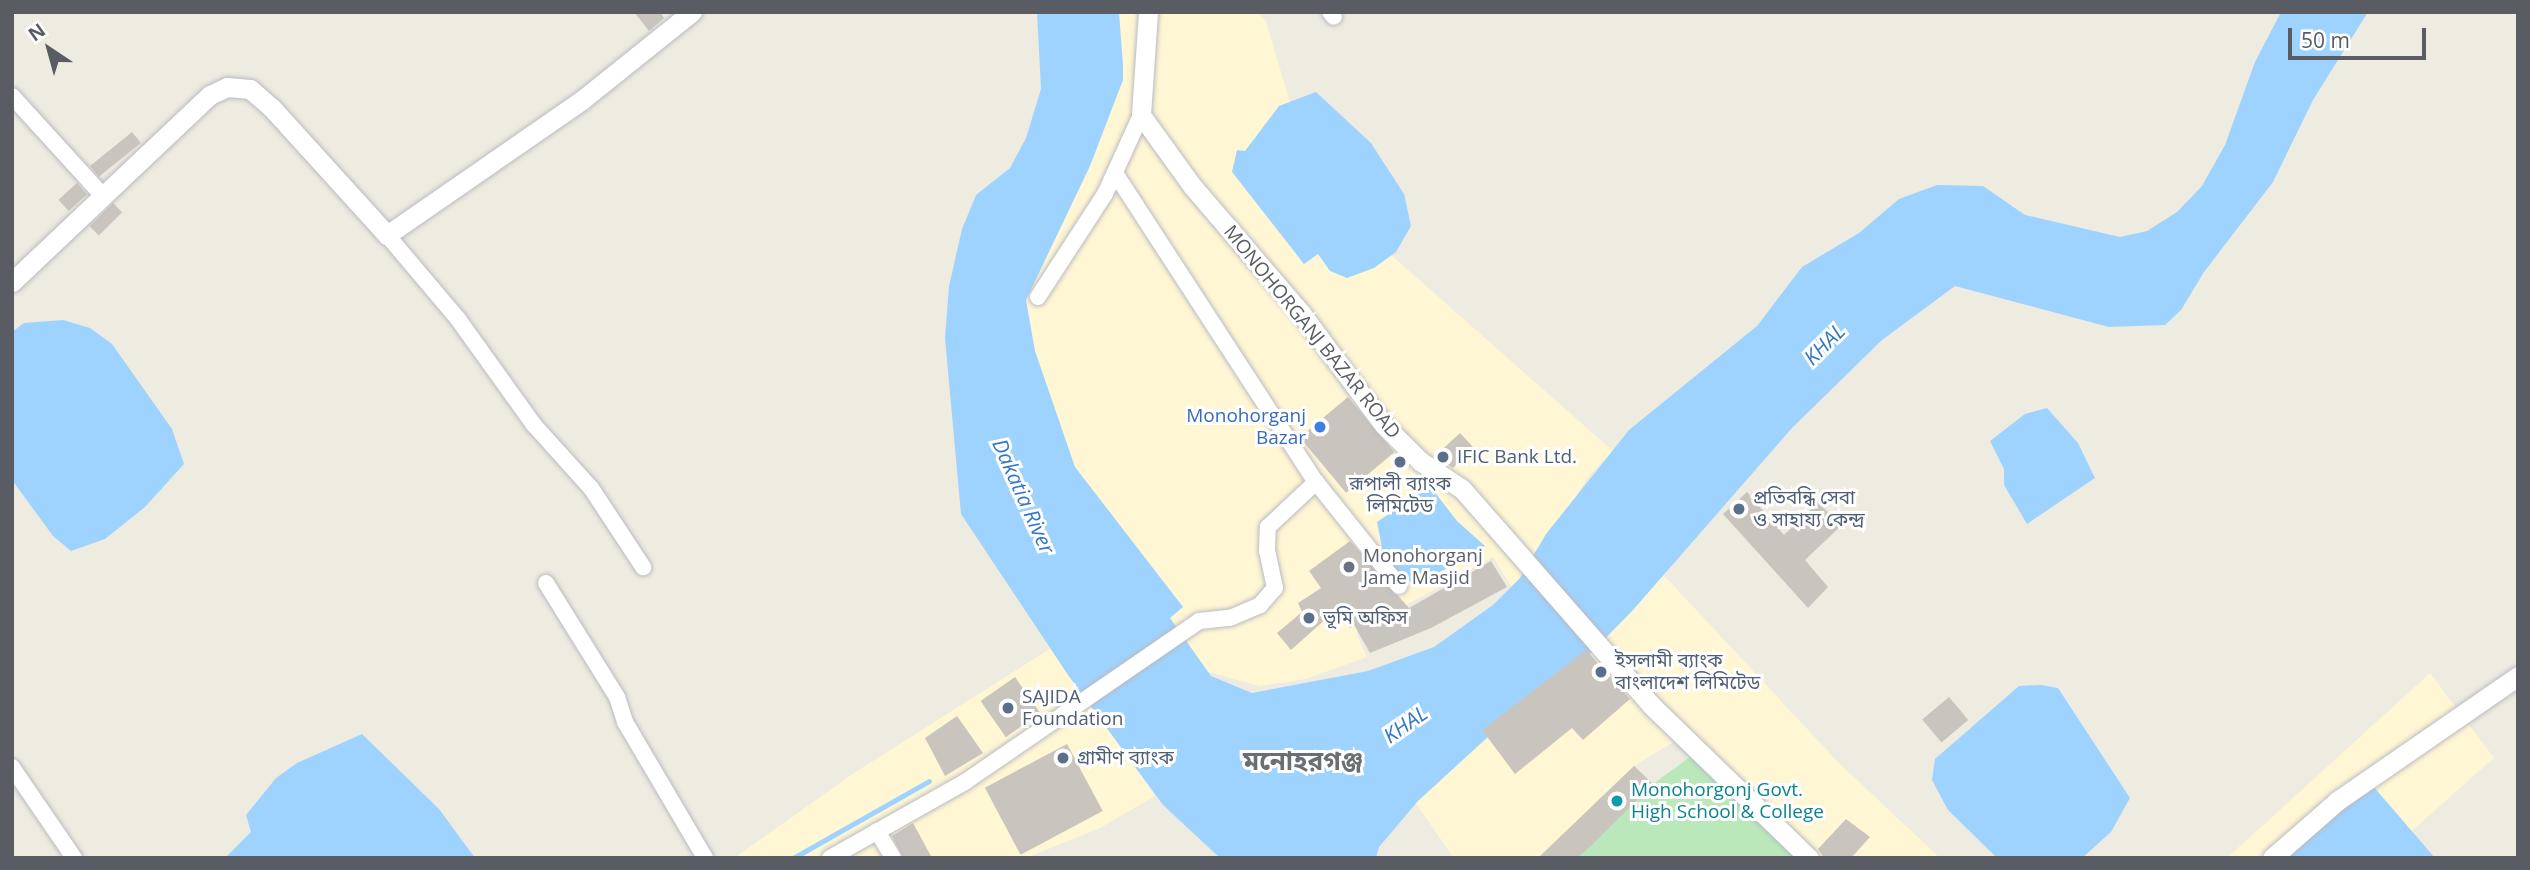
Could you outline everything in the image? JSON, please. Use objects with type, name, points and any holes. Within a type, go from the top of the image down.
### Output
[{"type":"street","points":[[387,235],[582,100],[692,12]]},
{"type":"street","points":[[1038,298],[1115,173],[1141,115],[1148,12]]},
{"type":"street","points":[[12,282],[210,95],[227,87],[250,89],[387,235],[458,319],[534,425],[592,488],[643,566]]},
{"type":"street","points":[[12,96],[102,195]]},
{"type":"street","name":"MONOHORGANJ BAZAR ROAD","points":[[1141,115],[1384,425],[1420,461],[1462,489],[1651,705],[1809,858]]},
{"type":"street","points":[[1115,173],[1316,482],[1399,586]]},
{"type":"street","points":[[830,858],[965,782],[1045,724],[1199,621],[1251,612],[1275,588],[1267,551],[1268,527],[1316,482]]},
{"type":"street","points":[[546,583],[617,697],[625,722],[705,858]]},
{"type":"street","points":[[2272,858],[2337,801],[2518,676]]},
{"type":"street","points":[[12,767],[74,858]]},
{"type":"street","points":[[877,831],[893,858]]},
{"type":"shaded area","name":"Monohorganj Bazar","points":[[1110,12],[1258,12],[1266,22],[1291,105],[1390,254],[1613,451],[1588,477],[1578,494],[1671,583],[1839,763],[1940,858],[1799,858],[1675,741],[1634,766],[1538,858],[1454,858],[1414,801],[1538,694],[1584,663],[1511,586],[1493,557],[1356,633],[1367,657],[1306,679],[1260,686],[1201,670],[1110,731],[1155,796],[1100,828],[1026,858],[734,858],[854,773],[1157,581],[1073,472],[1019,303]]},
{"type":"shaded area","points":[[2430,673],[2494,758],[2381,858],[2227,858]]},
{"type":"green space","points":[[1690,757],[1796,858],[1577,858],[1653,784]]},
{"type":"water","points":[[1037,12],[1119,12],[1123,80],[1090,166],[1026,300],[1035,351],[1075,467],[1183,607],[1170,618],[1211,676],[1252,693],[1368,671],[1434,647],[1493,605],[1520,578],[1546,534],[1629,430],[1757,326],[1802,267],[1859,233],[1899,199],[1937,185],[1983,186],[2025,215],[2120,237],[2147,231],[2177,212],[2202,186],[2225,145],[2255,62],[2281,12],[2368,12],[2313,100],[2273,182],[2204,272],[2181,310],[2165,325],[2109,327],[1955,286],[1882,340],[1792,428],[1633,610],[1591,653],[1513,714],[1418,801],[1379,847],[1376,858],[1220,858],[1163,805],[1068,675],[961,514],[945,338],[949,286],[962,229],[976,195],[1010,168],[1026,138],[1041,89]]},
{"type":"water","points":[[1316,92],[1371,143],[1404,194],[1411,226],[1396,252],[1374,268],[1347,278],[1330,271],[1318,254],[1304,264],[1232,172],[1237,150],[1245,151],[1279,106]]},
{"type":"water","points":[[63,320],[90,328],[112,344],[172,429],[184,464],[145,507],[105,539],[71,551],[53,536],[12,480],[12,332],[24,323]]},
{"type":"water","points":[[2047,408],[2078,443],[2095,478],[2027,524],[2004,485],[2004,469],[1990,441],[2025,414]]},
{"type":"water","points":[[1430,486],[1457,521],[1485,546],[1416,586],[1396,572],[1382,548],[1377,522]]},
{"type":"water","points":[[2041,685],[2058,688],[2130,798],[2111,832],[2082,858],[1997,858],[1948,810],[1932,780],[1935,759],[2019,686]]},
{"type":"water","points":[[362,734],[439,809],[475,858],[225,858],[251,832],[246,815],[276,778],[297,763]]},
{"type":"water","points":[[2373,786],[2435,858],[2284,858],[2336,811]]},
{"type":"building","points":[[634,12],[660,12],[664,18],[649,31]]},
{"type":"building","points":[[132,132],[141,143],[99,177],[90,166]]},
{"type":"building","points":[[77,183],[87,194],[68,211],[58,200]]},
{"type":"building","points":[[113,203],[122,212],[99,236],[90,226]]},
{"type":"building","points":[[1348,397],[1394,452],[1346,493],[1300,437]]},
{"type":"building","points":[[1460,433],[1474,448],[1453,468],[1435,456]]},
{"type":"building","points":[[1747,492],[1784,535],[1818,503],[1842,525],[1805,560],[1828,587],[1808,608],[1723,514]]},
{"type":"building","points":[[1350,541],[1409,608],[1491,561],[1507,587],[1431,628],[1370,653],[1354,625],[1350,628],[1337,609],[1291,650],[1277,633],[1302,612],[1298,603],[1321,588],[1309,571]]},
{"type":"building","points":[[1586,650],[1630,699],[1583,740],[1572,728],[1515,774],[1482,730]]},
{"type":"building","points":[[1015,677],[1040,713],[1006,737],[981,701]]},
{"type":"building","points":[[1949,697],[1968,720],[1941,742],[1922,719]]},
{"type":"building","points":[[957,716],[983,753],[945,776],[925,738]]},
{"type":"building","points":[[1067,744],[1103,811],[1021,855],[985,788]]},
{"type":"building","name":"Monohorgonj Govt. High School & College","points":[[1634,766],[1653,784],[1592,845],[1577,858],[1538,858]]},
{"type":"building","points":[[1846,819],[1870,837],[1851,858],[1824,858],[1818,849]]},
{"type":"building","points":[[913,823],[932,858],[903,858],[892,836]]},
{"type":"waterway","points":[[793,858],[929,781]]},
{"type":"place","name":"Monohorganj Bazar","points":[[1320,427]]},
{"type":"place","name":"IFIC Bank Ltd.","points":[[1443,457]]},
{"type":"place","name":"রূপালী ব্যাংক লিমিটেড","points":[[1400,462]]},
{"type":"place","name":"প্রতিবন্ধি সেবা ও সাহায্য কেন্দ্র","points":[[1739,509]]},
{"type":"place","name":"Monohorganj Jame Masjid","points":[[1349,567]]},
{"type":"place","name":"ভূমি অফিস","points":[[1309,618]]},
{"type":"place","name":"ইসলামী ব্যাংক বাংলাদেশ লিমিটেড","points":[[1601,672]]},
{"type":"place","name":"SAJIDA Foundation","points":[[1008,708]]},
{"type":"place","name":"গ্রামীণ ব্যাংক","points":[[1063,758]]},
{"type":"place","name":"Monohorgonj Govt. High School & College","points":[[1617,801]]},
{"type":"district","name":"মনোহরগঞ্জ","points":[[1303,761]]},
{"type":"water label","name":"KHAL","points":[[1824,344]]},
{"type":"water label","name":"Dakatia River","points":[[1024,496]]},
{"type":"water label","name":"KHAL","points":[[1405,724]]}]
